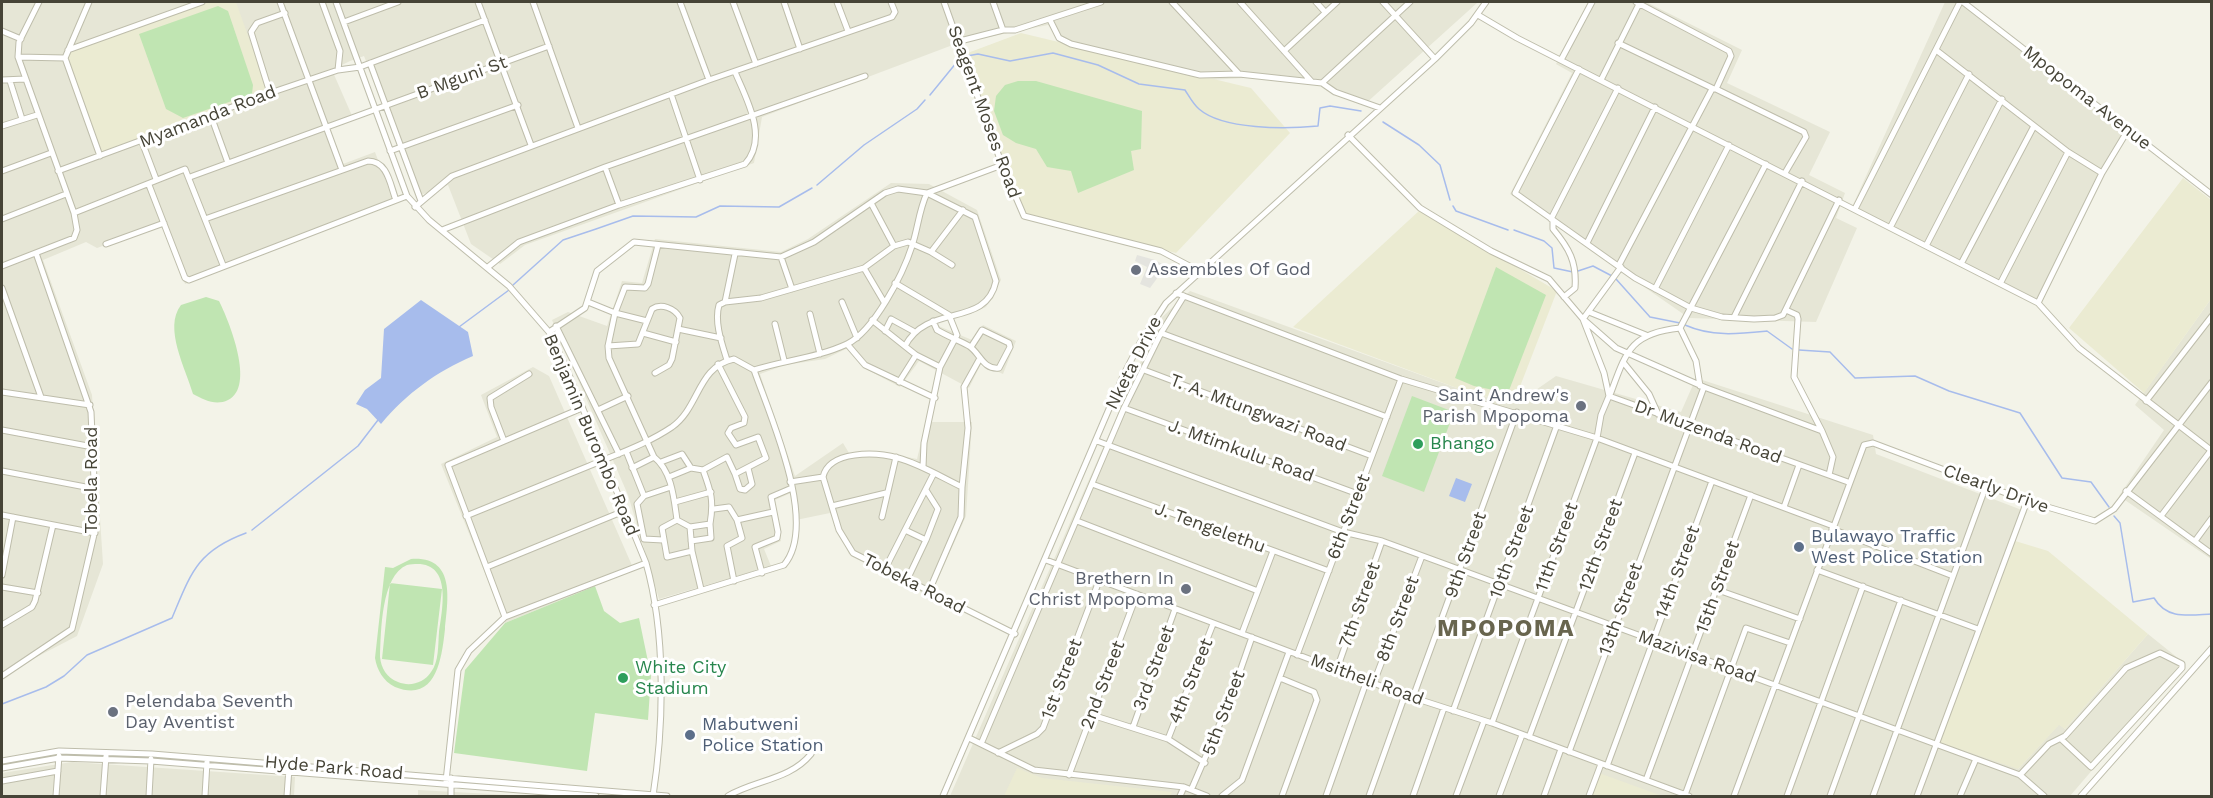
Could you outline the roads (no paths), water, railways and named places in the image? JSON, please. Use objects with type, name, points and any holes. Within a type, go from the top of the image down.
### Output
[{"type":"street","points":[[2,266],[74,238],[77,230],[74,213],[18,57],[17,47],[37,2]]},
{"type":"street","points":[[89,2],[65,58],[100,156]]},
{"type":"street","points":[[68,51],[202,2]]},
{"type":"street","points":[[280,2],[342,170]]},
{"type":"street","points":[[322,2],[340,51],[338,70]]},
{"type":"street","name":"Benjamin Burombo Road","points":[[336,2],[407,196],[415,207],[488,267],[526,303],[549,332],[646,563],[654,605],[661,717],[653,795]]},
{"type":"street","points":[[344,22],[398,2]]},
{"type":"street","points":[[478,2],[531,145]]},
{"type":"street","points":[[533,2],[578,128]]},
{"type":"street","points":[[680,2],[709,80]]},
{"type":"street","points":[[733,2],[756,64]]},
{"type":"street","points":[[784,2],[800,49]]},
{"type":"street","points":[[837,2],[848,31]]},
{"type":"street","points":[[415,207],[448,178],[709,80],[892,17],[895,12],[891,2]]},
{"type":"street","name":"Seagent Moses Road","points":[[944,2],[960,41],[1002,165],[1024,216],[1161,251],[1199,272]]},
{"type":"street","points":[[993,2],[1003,30]]},
{"type":"street","points":[[960,41],[1003,30],[1015,30],[1101,2]]},
{"type":"street","points":[[1172,2],[1239,74]]},
{"type":"street","points":[[1240,2],[1311,81]]},
{"type":"street","points":[[1316,2],[1325,12]]},
{"type":"street","points":[[1284,51],[1336,2]]},
{"type":"street","points":[[1383,2],[1435,59]]},
{"type":"street","points":[[1322,83],[1410,2]]},
{"type":"street","name":"Nketa Drive","points":[[943,796],[1140,343],[1157,314],[1176,293],[1348,135],[1435,59],[1478,15],[1486,2]]},
{"type":"street","points":[[1561,60],[1592,2]]},
{"type":"street","points":[[1856,209],[1961,2]]},
{"type":"street","name":"Mpopoma Avenue","points":[[1961,2],[2211,195]]},
{"type":"street","points":[[1583,319],[1620,266],[1731,56],[1729,51],[1637,3],[1601,80]]},
{"type":"street","points":[[270,93],[251,32],[257,23],[285,13]]},
{"type":"street","points":[[1478,15],[1561,60],[1927,244],[2038,303],[2079,348],[2211,450],[2161,516]]},
{"type":"street","name":"Myamanda Road","points":[[58,171],[270,93],[338,70],[360,67],[485,20]]},
{"type":"street","points":[[1050,20],[1059,38],[1071,44],[1200,75],[1239,74],[1322,83],[1335,92],[1380,108]]},
{"type":"street","points":[[2,31],[21,39]]},
{"type":"street","points":[[1618,43],[1804,132],[1806,137],[1785,173]]},
{"type":"street","name":"B Mguni St","points":[[190,177],[549,46]]},
{"type":"street","points":[[1936,50],[2068,152],[2102,173]]},
{"type":"street","points":[[18,57],[65,58]]},
{"type":"street","points":[[370,63],[399,148],[421,201]]},
{"type":"street","points":[[1579,69],[1515,193],[1655,289],[1691,308],[1711,315],[1767,320],[1784,315],[1839,200]]},
{"type":"street","points":[[488,267],[519,242],[619,205],[746,164],[755,138],[754,115],[735,72]]},
{"type":"street","points":[[1891,226],[1969,74]]},
{"type":"street","points":[[442,230],[605,167],[865,76]]},
{"type":"street","points":[[2,81],[25,79]]},
{"type":"street","points":[[10,81],[22,119]]},
{"type":"street","points":[[1564,297],[1575,288],[1576,271],[1571,253],[1553,229],[1552,220],[1618,88]]},
{"type":"street","points":[[671,94],[700,180]]},
{"type":"street","points":[[1927,244],[2002,99]]},
{"type":"street","points":[[390,152],[518,105]]},
{"type":"street","points":[[1587,243],[1655,107]]},
{"type":"street","points":[[2,125],[38,115]]},
{"type":"street","points":[[212,116],[228,163]]},
{"type":"street","points":[[1962,262],[2034,126]]},
{"type":"street","points":[[2038,303],[2102,173],[2128,130]]},
{"type":"street","points":[[1348,135],[1420,208],[1491,251],[1549,279],[1583,319],[1616,348],[1702,387],[1822,431]]},
{"type":"street","points":[[142,142],[156,179]]},
{"type":"street","points":[[1655,289],[1729,145]]},
{"type":"street","points":[[2001,282],[2068,152]]},
{"type":"street","points":[[2,171],[51,153]]},
{"type":"street","points":[[205,219],[368,161],[381,164],[396,200]]},
{"type":"street","points":[[1597,438],[1601,415],[1626,353],[1632,344],[1646,335],[1680,328],[1766,164]]},
{"type":"street","points":[[754,370],[784,360],[820,354],[848,344],[857,338],[872,320],[895,283],[913,243],[917,217],[927,193],[1002,165]]},
{"type":"street","points":[[605,167],[619,205]]},
{"type":"street","points":[[74,213],[185,169],[223,265]]},
{"type":"street","points":[[1734,317],[1802,181]]},
{"type":"street","points":[[149,185],[187,279],[407,196]]},
{"type":"street","points":[[549,332],[582,311],[588,302],[597,271],[628,244],[640,241],[658,245],[781,258],[814,242],[885,193],[898,189],[927,193],[963,210],[977,220],[996,281],[994,291],[980,308],[949,315],[913,331],[905,346]]},
{"type":"street","points":[[2,219],[66,194]]},
{"type":"street","points":[[871,202],[894,246]]},
{"type":"street","points":[[931,252],[963,210]]},
{"type":"street","points":[[106,244],[164,223]]},
{"type":"street","points":[[727,360],[717,312],[719,305],[725,302],[761,298],[864,268],[894,246],[913,243],[952,266]]},
{"type":"street","points":[[658,245],[645,288],[625,287],[615,313],[608,346],[609,358],[654,456],[662,462],[669,477],[675,502],[676,520]]},
{"type":"street","name":"Tobela Road","points":[[2,676],[72,629],[94,533],[96,489],[90,405],[36,253]]},
{"type":"street","points":[[725,302],[735,254]]},
{"type":"street","points":[[781,258],[792,289]]},
{"type":"street","points":[[864,268],[884,302]]},
{"type":"street","points":[[895,283],[949,315],[957,332],[956,340],[940,367],[924,443],[923,467]]},
{"type":"street","points":[[2,288],[41,398]]},
{"type":"street","points":[[1176,293],[1401,379],[1517,412],[1674,466],[1784,507],[1953,576]]},
{"type":"street","points":[[981,744],[1124,408],[1161,333],[1184,296]]},
{"type":"street","points":[[588,302],[615,313],[647,321]]},
{"type":"street","points":[[842,302],[857,338]]},
{"type":"street","points":[[608,346],[638,344],[653,307],[672,309],[679,315],[676,342],[669,365],[655,373]]},
{"type":"street","points":[[1786,310],[1797,315],[1794,377],[1833,457],[1829,475]]},
{"type":"street","points":[[1589,312],[1646,335]]},
{"type":"street","points":[[810,314],[820,354]]},
{"type":"street","points":[[2146,401],[2211,316]]},
{"type":"street","points":[[885,331],[890,320],[893,319],[913,331]]},
{"type":"street","points":[[1583,319],[1604,373],[1609,396]]},
{"type":"street","points":[[872,320],[916,355],[940,367]]},
{"type":"street","points":[[933,321],[937,330],[971,347],[979,360],[997,369],[1010,344],[982,330],[971,347]]},
{"type":"street","points":[[776,324],[784,360]]},
{"type":"street","points":[[556,326],[619,454]]},
{"type":"street","points":[[1680,328],[1696,361],[1702,387]]},
{"type":"street","points":[[678,329],[721,339]]},
{"type":"street","points":[[643,333],[676,342]]},
{"type":"street","points":[[1161,333],[1387,417]]},
{"type":"street","points":[[848,344],[865,365],[935,398]]},
{"type":"street","points":[[899,382],[916,355]]},
{"type":"street","points":[[466,516],[626,451],[670,428],[684,416],[704,379],[718,364],[727,360],[743,362],[754,370],[791,485],[797,517],[793,551],[784,565],[654,605]]},
{"type":"street","points":[[929,591],[961,517],[968,428],[964,384],[979,360]]},
{"type":"street","points":[[1623,362],[1649,394],[1658,414]]},
{"type":"street","points":[[718,364],[745,417],[744,423],[731,428],[728,433],[736,445],[758,437],[766,456],[735,474]]},
{"type":"street","name":"T. A. Mtungwazi Road","points":[[1144,370],[1372,456]]},
{"type":"street","points":[[504,441],[491,407],[490,398],[529,374]]},
{"type":"street","name":"6th Street","points":[[1297,654],[1401,379]]},
{"type":"street","name":"Clearly Drive","points":[[1734,796],[1776,686],[1848,482],[1862,448],[1868,442],[2027,501],[2095,521],[2108,515],[2211,382]]},
{"type":"street","name":"13th Street","points":[[1569,752],[1690,426],[1702,387]]},
{"type":"street","points":[[2,392],[90,405]]},
{"type":"street","points":[[598,410],[628,396]]},
{"type":"street","name":"Dr Muzenda Road","points":[[1609,396],[1848,482]]},
{"type":"street","points":[[505,618],[448,465],[582,408]]},
{"type":"street","name":"J. Mtimkulu Road","points":[[1124,408],[1358,494]]},
{"type":"street","name":"9th Street","points":[[1413,697],[1461,571],[1517,412]]},
{"type":"street","name":"10th Street","points":[[1453,711],[1557,425]]},
{"type":"street","points":[[2,430],[93,447]]},
{"type":"street","name":"11th Street","points":[[1492,723],[1597,438]]},
{"type":"street","name":"Mazivisa Road","points":[[1097,441],[1343,532],[1422,556],[2020,775],[2044,796]]},
{"type":"street","points":[[626,451],[644,496]]},
{"type":"street","name":"12th Street","points":[[1529,737],[1635,453]]},
{"type":"street","points":[[662,462],[682,454],[691,468]]},
{"type":"street","points":[[632,468],[654,456]]},
{"type":"street","points":[[669,477],[691,468],[703,470],[727,457],[740,489],[745,490],[752,484],[748,468]]},
{"type":"street","points":[[755,547],[777,538],[770,501],[773,494],[791,485],[823,477],[830,463],[842,458],[896,457],[923,467],[962,487]]},
{"type":"street","points":[[882,517],[896,457]]},
{"type":"street","points":[[1784,507],[1799,465]]},
{"type":"street","points":[[691,542],[711,538],[710,524],[714,509],[703,470]]},
{"type":"street","points":[[2,471],[96,489]]},
{"type":"street","points":[[885,569],[934,474]]},
{"type":"street","name":"Tobeka Road","points":[[823,477],[831,506],[847,546],[853,553],[1014,634]]},
{"type":"street","name":"14th Street","points":[[1589,796],[1604,765],[1653,641],[1712,481]]},
{"type":"street","name":"J. Tengelethu","points":[[1092,484],[1329,571]]},
{"type":"street","points":[[1873,796],[1986,486]]},
{"type":"street","points":[[663,540],[644,539],[637,504],[644,496],[671,487]]},
{"type":"street","points":[[907,580],[938,509],[926,490]]},
{"type":"street","points":[[675,502],[711,492]]},
{"type":"street","points":[[831,506],[886,492]]},
{"type":"street","points":[[2126,492],[2211,554]]},
{"type":"street","name":"15th Street","points":[[1646,780],[1718,590],[1751,495]]},
{"type":"street","points":[[1917,796],[2027,501]]},
{"type":"street","points":[[714,509],[732,509],[742,538],[755,547],[762,573]]},
{"type":"street","points":[[487,567],[624,511]]},
{"type":"street","points":[[737,519],[773,512]]},
{"type":"street","points":[[2,515],[94,533]]},
{"type":"street","points":[[2,575],[13,517]]},
{"type":"street","points":[[2195,541],[2211,518]]},
{"type":"street","points":[[676,520],[662,528],[667,557],[692,551]]},
{"type":"street","points":[[676,520],[690,527],[710,524]]},
{"type":"street","points":[[1077,521],[1258,591]]},
{"type":"street","points":[[2,625],[32,607],[38,593],[53,525]]},
{"type":"street","points":[[690,527],[692,551],[701,589]]},
{"type":"street","points":[[905,530],[926,540]]},
{"type":"street","points":[[734,581],[727,546],[742,538]]},
{"type":"street","name":"7th Street","points":[[1337,669],[1382,542]]},
{"type":"street","points":[[1242,633],[1273,551]]},
{"type":"street","name":"8th Street","points":[[1374,682],[1422,556]]},
{"type":"street","name":"Msitheli Road","points":[[1046,560],[1405,695],[1492,723],[1687,796]]},
{"type":"street","points":[[450,796],[448,777],[458,670],[468,651],[505,618],[646,563]]},
{"type":"street","points":[[1817,570],[1978,629]]},
{"type":"street","name":"1st Street","points":[[998,753],[1037,734],[1043,728],[1099,581]]},
{"type":"street","points":[[2,586],[38,593]]},
{"type":"street","points":[[1787,796],[1863,586]]},
{"type":"street","points":[[1718,590],[1800,619]]},
{"type":"street","name":"2nd Street","points":[[1070,775],[1137,594]]},
{"type":"street","points":[[1830,796],[1901,600]]},
{"type":"street","name":"3rd Street","points":[[1133,727],[1175,609]]},
{"type":"street","name":"4th Street","points":[[1168,739],[1214,624]]},
{"type":"street","points":[[1687,796],[1746,628],[1790,643]]},
{"type":"street","name":"5th Street","points":[[1192,789],[1205,763],[1252,637]]},
{"type":"street","points":[[2081,796],[2211,648]]},
{"type":"street","points":[[1222,796],[1242,780],[1289,652]]},
{"type":"street","points":[[2020,775],[2049,744],[2061,739],[2127,667],[2160,652],[2182,664],[2182,668],[2091,767],[2061,739]]},
{"type":"street","points":[[1281,678],[1314,692],[1317,700],[1281,796]]},
{"type":"street","points":[[1326,796],[1366,680]]},
{"type":"street","points":[[1369,796],[1405,695]]},
{"type":"street","points":[[1413,796],[1444,708]]},
{"type":"street","points":[[1092,715],[1168,739],[1205,763]]},
{"type":"street","points":[[1456,796],[1484,721]]},
{"type":"street","points":[[1499,796],[1522,735]]},
{"type":"street","points":[[969,738],[1026,768],[1184,787],[1207,796]]},
{"type":"street","points":[[1544,796],[1561,749]]},
{"type":"street","points":[[57,796],[60,751]]},
{"type":"street","name":"Hyde Park Road","points":[[2,761],[60,751],[152,754],[207,762],[448,785],[596,796]]},
{"type":"street","points":[[103,796],[106,752]]},
{"type":"street","points":[[728,796],[782,776],[804,763],[811,753]]},
{"type":"street","points":[[149,796],[152,754]]},
{"type":"street","name":"Hyde Park Road","points":[[2,768],[59,758],[207,762]]},
{"type":"street","points":[[1960,796],[1976,759]]},
{"type":"street","points":[[205,796],[207,762]]},
{"type":"street","points":[[288,796],[289,769]]},
{"type":"street","name":"Hyde Park Road","points":[[289,769],[448,777],[667,796]]},
{"type":"street","points":[[2,782],[58,771]]},
{"type":"street","points":[[1180,796],[1184,787]]},
{"type":"water","points":[[421,300],[468,332],[473,356],[423,384],[381,424],[367,409],[356,404],[365,390],[381,378],[384,329]]},
{"type":"water","points":[[1456,478],[1472,484],[1465,502],[1449,496]]},
{"type":"waterway","points":[[967,56],[978,54],[1010,61],[1053,53],[1098,65],[1139,84],[1185,90],[1197,107],[1210,116],[1223,121],[1256,127],[1318,126],[1320,108],[1330,106],[1361,111]]},
{"type":"waterway","points":[[930,95],[961,57]]},
{"type":"waterway","points":[[817,185],[864,145],[917,109],[925,100]]},
{"type":"waterway","points":[[1383,122],[1419,145],[1440,165],[1450,200]]},
{"type":"waterway","points":[[513,285],[563,240],[633,216],[696,217],[720,206],[779,207],[812,188]]},
{"type":"waterway","points":[[1453,206],[1456,211],[1508,230]]},
{"type":"waterway","points":[[1514,230],[1544,241],[1552,248],[1554,268],[1573,272]]},
{"type":"waterway","points":[[1578,271],[1593,266],[1612,276]]},
{"type":"waterway","points":[[1616,279],[1650,317],[1680,323]]},
{"type":"waterway","points":[[459,327],[509,290]]},
{"type":"waterway","points":[[1685,325],[1715,333],[1767,331],[1792,349]]},
{"type":"waterway","points":[[1799,350],[1830,352],[1855,378],[1915,376],[1949,391],[2020,413],[2062,478],[2091,482],[2109,507]]},
{"type":"waterway","points":[[252,530],[358,446],[378,420]]},
{"type":"waterway","points":[[2114,516],[2120,523],[2133,602],[2154,598],[2165,610],[2179,615],[2212,614]]},
{"type":"waterway","points":[[2,704],[46,687],[64,676],[87,655],[172,618],[198,565],[216,548],[246,533]]},
{"type":"place","name":"Assembles Of God","points":[[1136,270]]},
{"type":"place","name":"Saint Andrew's Parish Mpopoma","points":[[1581,406]]},
{"type":"place","name":"Bhango","points":[[1418,444]]},
{"type":"place","name":"Bulawayo Traffic West Police Station","points":[[1799,547]]},
{"type":"place","name":"Brethern In Christ Mpopoma","points":[[1186,589]]},
{"type":"place","name":"White City Stadium","points":[[623,678]]},
{"type":"place","name":"Pelendaba Seventh Day Aventist","points":[[113,712]]},
{"type":"place","name":"Mabutweni Police Station","points":[[690,735]]},
{"type":"district","name":"MPOPOMA","points":[[1506,629]]}]
